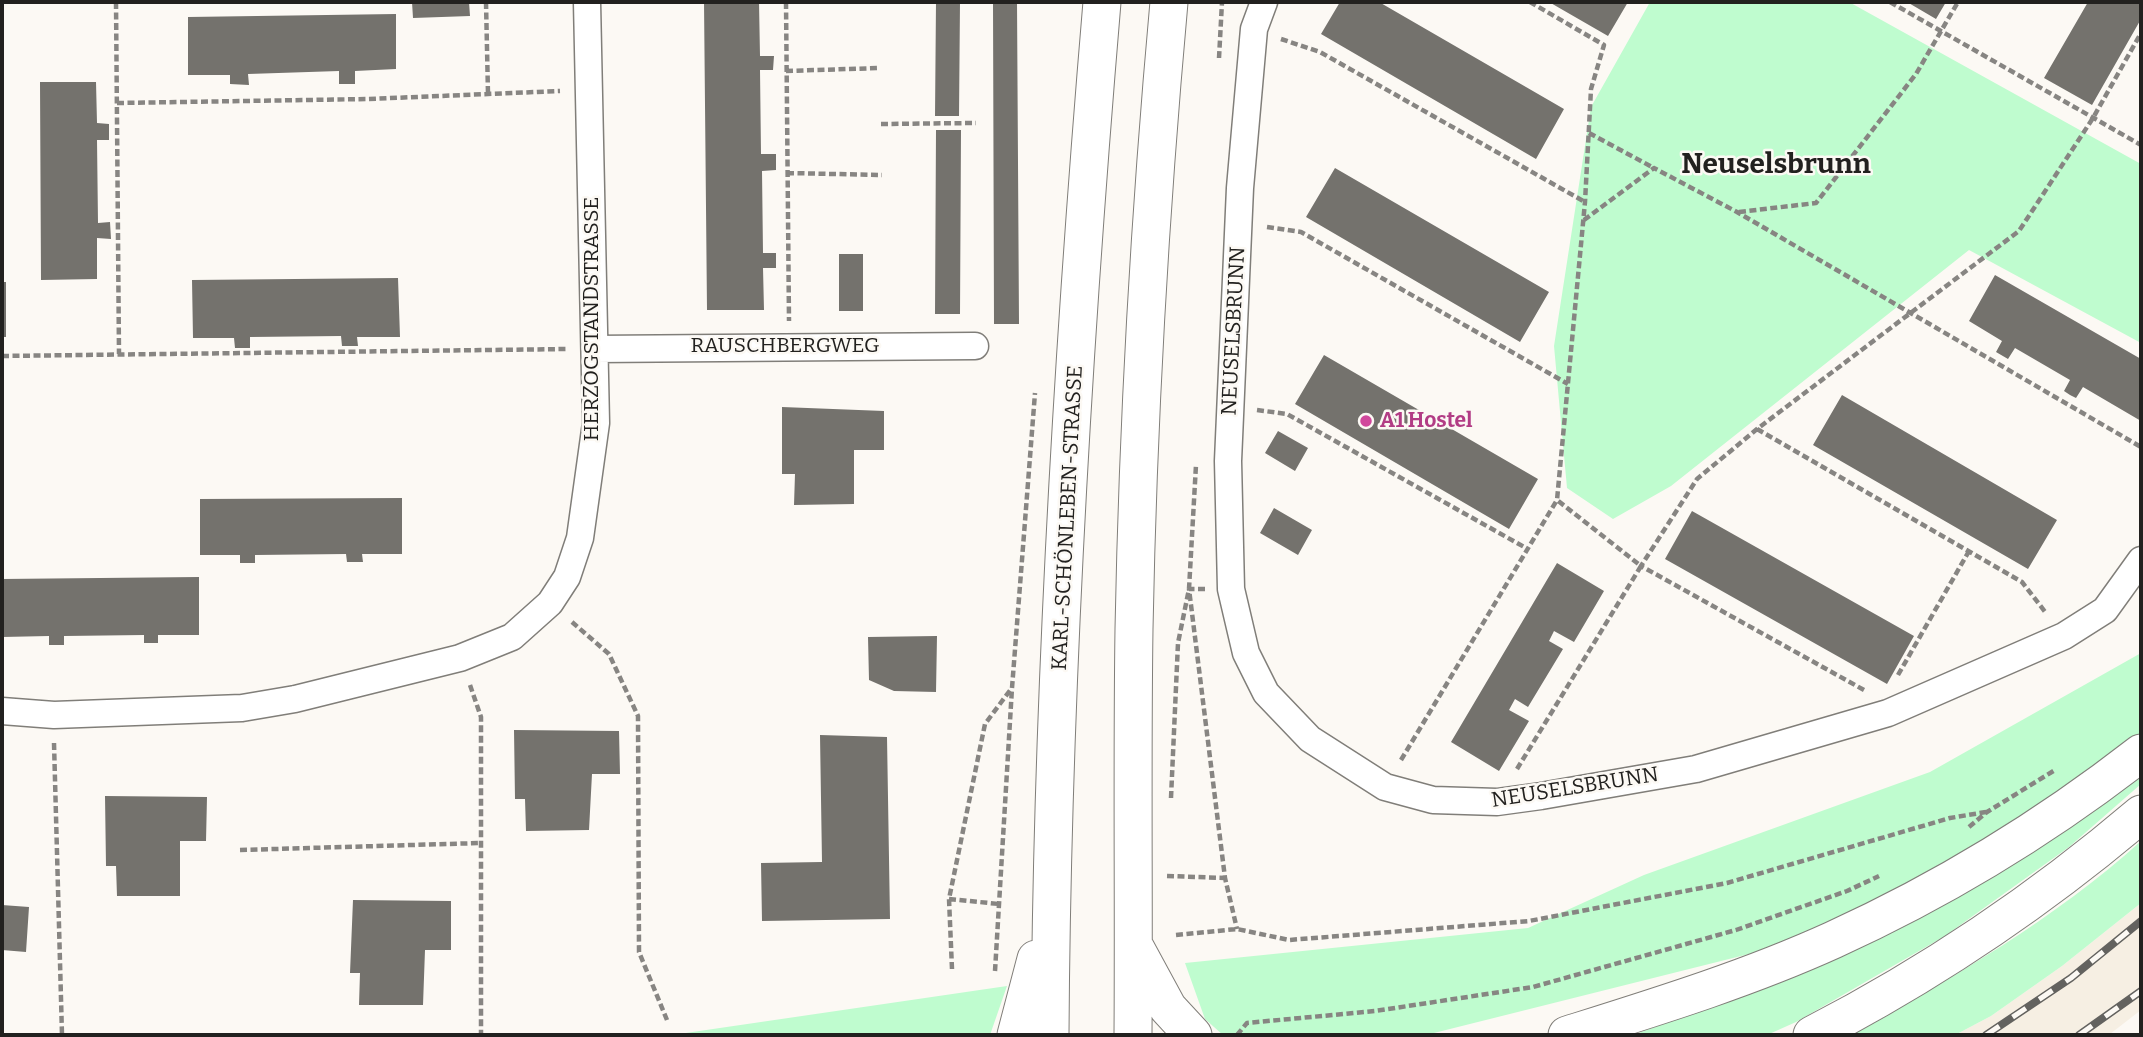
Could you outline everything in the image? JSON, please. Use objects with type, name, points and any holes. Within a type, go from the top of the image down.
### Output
[{"type":"main road","name":"KARL-SCHÖNLEBEN-STRASSE","points":[[1050,1035],[1051,901],[1069,469],[1102,2]]},
{"type":"main road","points":[[1133,1035],[1134,630],[1139,434],[1149,231],[1169,2]]},
{"type":"main road","points":[[1567,1035],[1769,966],[1891,913],[1952,881],[2017,841],[2141,753]]},
{"type":"main road","points":[[1812,1035],[1918,976],[1989,930],[2066,874],[2141,814]]},
{"type":"main road","points":[[1016,1035],[1051,901]]},
{"type":"main road","points":[[1133,944],[1146,973],[1168,1009],[1193,1035]]},
{"type":"street","name":"HERZOGSTANDSTRASSE","points":[[2,711],[54,715],[242,708],[295,699],[460,658],[512,637],[550,603],[567,577],[580,538],[596,423],[587,2]]},
{"type":"street","name":"NEUSELSBRUNN","points":[[1264,2],[1254,29],[1239,222],[1228,461],[1231,589],[1246,653],[1266,693],[1310,739],[1385,787],[1433,800],[1497,802],[1696,769],[1886,707],[2064,636],[2105,610],[2141,560]]},
{"type":"street","name":"RAUSCHBERGWEG","points":[[595,349],[975,346]]},
{"type":"path","points":[[116,2],[120,355]]},
{"type":"path","points":[[486,2],[488,94]]},
{"type":"path","points":[[786,2],[789,346]]},
{"type":"path","points":[[1218,70],[1222,2]]},
{"type":"path","points":[[1385,787],[1557,500],[1584,220],[1591,89],[1604,45],[1530,2]]},
{"type":"path","points":[[1890,2],[2141,145]]},
{"type":"path","points":[[1737,212],[1816,203],[1916,74],[1958,2]]},
{"type":"path","points":[[1254,29],[1320,52],[1585,202]]},
{"type":"path","points":[[1497,802],[1697,479],[1757,429],[1913,314],[2019,231],[2093,118],[2141,33]]},
{"type":"path","points":[[786,71],[880,68]]},
{"type":"path","points":[[117,103],[368,99],[589,90]]},
{"type":"path","points":[[881,124],[976,123]]},
{"type":"path","points":[[1589,134],[1737,212],[2141,447]]},
{"type":"path","points":[[1584,220],[1654,168]]},
{"type":"path","points":[[787,173],[882,175]]},
{"type":"path","points":[[1239,222],[1301,232],[1569,384]]},
{"type":"path","points":[[2,356],[595,349]]},
{"type":"path","points":[[994,980],[1012,688],[1036,386]]},
{"type":"path","points":[[1231,406],[1287,414],[1526,548]]},
{"type":"path","points":[[1757,429],[2022,582],[2064,636]]},
{"type":"path","points":[[1170,808],[1178,643],[1189,589],[1196,452]]},
{"type":"path","points":[[1557,500],[1642,566],[1886,707],[1969,551]]},
{"type":"path","points":[[1189,589],[1231,589]]},
{"type":"path","points":[[1189,589],[1225,878],[1237,929]]},
{"type":"path","points":[[550,603],[609,654],[638,716],[639,952],[667,1020]]},
{"type":"path","points":[[460,658],[481,717],[481,1035]]},
{"type":"path","points":[[952,969],[949,900],[985,723],[1012,688]]},
{"type":"path","points":[[54,715],[62,1035]]},
{"type":"path","points":[[1177,934],[1237,929],[1289,940],[1529,921],[1727,883],[1950,818],[1987,812],[1959,835]]},
{"type":"path","points":[[240,850],[481,844]]},
{"type":"path","points":[[1167,889],[1168,863]]},
{"type":"path","points":[[1237,1035],[1247,1023],[1375,1011],[1534,987],[1736,930],[1847,891],[1881,875]]},
{"type":"path","points":[[1167,877],[1225,878]]},
{"type":"path","points":[[949,900],[999,904]]},
{"type":"path","points":[[1169,927],[1169,939]]},
{"type":"shaded area","points":[[2141,903],[2141,1010],[2110,1034],[1955,1035],[1991,1016],[2062,966]]},
{"type":"green space","points":[[1650,2],[1849,2],[2141,164],[2141,343],[1969,250],[1671,486],[1613,519],[1567,488],[1554,346],[1591,107]]},
{"type":"green space","points":[[2141,653],[2141,734],[2077,784],[1941,871],[1872,906],[1753,953],[1426,1035],[1223,1035],[1205,1019],[1185,963],[1528,928],[1644,875],[1930,772]]},
{"type":"green space","points":[[2141,772],[2141,784],[2069,847],[1945,936],[1796,1022],[1767,1035],[1633,1035],[1770,985]]},
{"type":"green space","points":[[2141,841],[2141,903],[2062,966],[1991,1016],[1955,1035],[1851,1035],[1927,992],[2038,922]]},
{"type":"green space","points":[[1007,986],[990,1035],[672,1035]]},
{"type":"building","points":[[412,2],[469,2],[470,16],[413,18]]},
{"type":"building","points":[[704,2],[759,2],[760,56],[774,56],[773,70],[760,70],[761,154],[776,154],[776,170],[762,171],[763,253],[776,253],[776,268],[763,268],[764,310],[707,310]]},
{"type":"building","points":[[936,2],[960,2],[959,116],[935,116]]},
{"type":"building","points":[[993,2],[1017,2],[1019,324],[994,324]]},
{"type":"building","points":[[1340,2],[1379,2],[1564,109],[1536,159],[1321,34]]},
{"type":"building","points":[[1549,2],[1628,2],[1608,36]]},
{"type":"building","points":[[1907,2],[1946,2],[1936,19]]},
{"type":"building","points":[[2088,2],[2141,2],[2141,19],[2092,105],[2044,78]]},
{"type":"building","points":[[396,14],[396,69],[355,71],[355,84],[339,84],[339,71],[248,74],[249,85],[230,84],[230,75],[188,75],[188,17]]},
{"type":"building","points":[[40,82],[96,82],[97,123],[109,124],[109,140],[97,140],[98,223],[110,222],[111,239],[97,238],[97,279],[41,280]]},
{"type":"building","points":[[936,130],[961,130],[960,314],[935,314]]},
{"type":"building","points":[[1335,168],[1549,292],[1520,342],[1306,217]]},
{"type":"building","points":[[839,254],[863,254],[863,311],[839,311]]},
{"type":"building","points":[[1995,275],[2141,359],[2141,421],[2083,387],[2076,398],[2070,395],[2064,391],[2070,380],[2015,348],[2008,359],[1996,352],[2002,341],[1969,321]]},
{"type":"building","points":[[398,278],[400,337],[357,337],[358,346],[342,346],[341,336],[250,337],[250,348],[235,348],[234,338],[193,338],[192,280]]},
{"type":"building","points":[[2,282],[6,282],[6,337],[2,337]]},
{"type":"building","points":[[1324,355],[1538,479],[1509,529],[1295,404]]},
{"type":"building","points":[[1842,395],[2057,520],[2028,569],[1813,445]]},
{"type":"building","points":[[782,407],[884,411],[884,450],[854,450],[854,504],[794,505],[795,474],[782,474]]},
{"type":"building","points":[[1278,431],[1308,448],[1295,471],[1265,453]]},
{"type":"building","points":[[402,498],[402,554],[362,554],[363,562],[347,562],[346,554],[255,555],[255,563],[240,563],[240,555],[200,555],[200,499]]},
{"type":"building","points":[[1274,508],[1312,530],[1298,555],[1260,533]]},
{"type":"building","points":[[1692,511],[1914,636],[1887,684],[1665,559]]},
{"type":"building","points":[[1557,563],[1604,591],[1574,642],[1554,631],[1549,641],[1563,649],[1528,707],[1515,699],[1509,710],[1529,721],[1499,771],[1451,742]]},
{"type":"building","points":[[199,577],[199,635],[158,635],[158,643],[144,643],[144,635],[64,636],[64,645],[49,645],[49,636],[2,637],[2,579]]},
{"type":"building","points":[[937,636],[936,692],[894,691],[869,680],[868,637]]},
{"type":"building","points":[[514,730],[619,731],[620,774],[592,774],[589,830],[526,831],[525,799],[515,799]]},
{"type":"building","points":[[820,735],[887,737],[890,919],[762,921],[761,863],[822,862]]},
{"type":"building","points":[[105,796],[207,797],[206,841],[180,841],[180,896],[117,896],[116,866],[106,866]]},
{"type":"building","points":[[353,900],[451,901],[451,950],[425,950],[423,1005],[359,1005],[360,973],[350,973]]},
{"type":"building","points":[[2,905],[29,907],[26,952],[2,950]]},
{"type":"railway","points":[[1986,1035],[2071,978],[2141,921]]},
{"type":"railway","points":[[2079,1035],[2141,991]]},
{"type":"place","name":"A1 Hostel","points":[[1366,421]]},
{"type":"district","name":"Neuselsbrunn","points":[[1776,165]]}]
